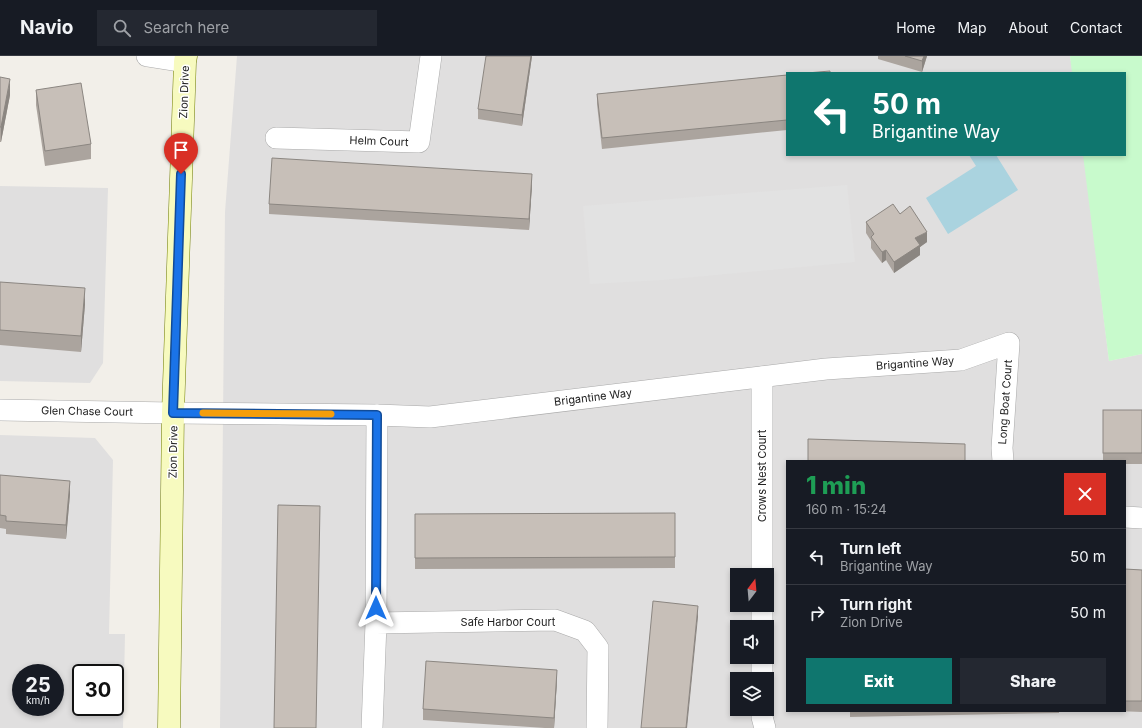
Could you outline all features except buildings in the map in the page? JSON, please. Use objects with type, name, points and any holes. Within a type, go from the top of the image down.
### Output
[{"type":"street","points":[[147,56],[186,59]]},
{"type":"street","name":"Helm Court","points":[[276,138],[420,142],[431,56]]},
{"type":"street","name":"Zion Drive","points":[[169,728],[173,413],[186,59]]},
{"type":"street","name":"Brigantine Way","points":[[173,413],[430,417],[826,369],[961,360],[1009,343]]},
{"type":"street","name":"Long Boat Court","points":[[1003,460],[1002,448],[1009,343]]},
{"type":"street","name":"Crows Nest Court","points":[[762,377],[762,568]]},
{"type":"street","name":"Glen Chase Court","points":[[0,410],[173,413]]},
{"type":"street","points":[[372,728],[376,623],[377,415]]},
{"type":"street","points":[[1126,517],[1142,518]]},
{"type":"street","name":"Safe Harbor Court","points":[[376,623],[555,620],[585,631],[598,648],[597,728]]},
{"type":"street","points":[[762,716],[765,728]]},
{"type":"shaded area","points":[[237,56],[1070,56],[1073,72],[786,72],[786,156],[1084,156],[1109,361],[1142,354],[1142,728],[220,728],[225,212]]},
{"type":"shaded area","points":[[847,185],[855,262],[662,280],[590,284],[583,206]]},
{"type":"shaded area","points":[[0,186],[108,188],[103,363],[90,383],[0,381]]},
{"type":"shaded area","points":[[0,435],[95,438],[113,460],[109,634],[125,634],[124,681],[124,664],[72,664],[72,716],[123,716],[123,728],[0,728]]},
{"type":"green space","points":[[1070,56],[1142,56],[1142,354],[1109,361],[1083,156],[1126,156],[1126,72],[1072,72]]},
{"type":"water","points":[[970,156],[997,156],[1018,190],[948,234],[926,198],[976,166]]},
{"type":"slow traffic","points":[[203,413],[331,414]]},
{"type":"route","points":[[181,174],[173,413],[377,415],[376,608]]}]
